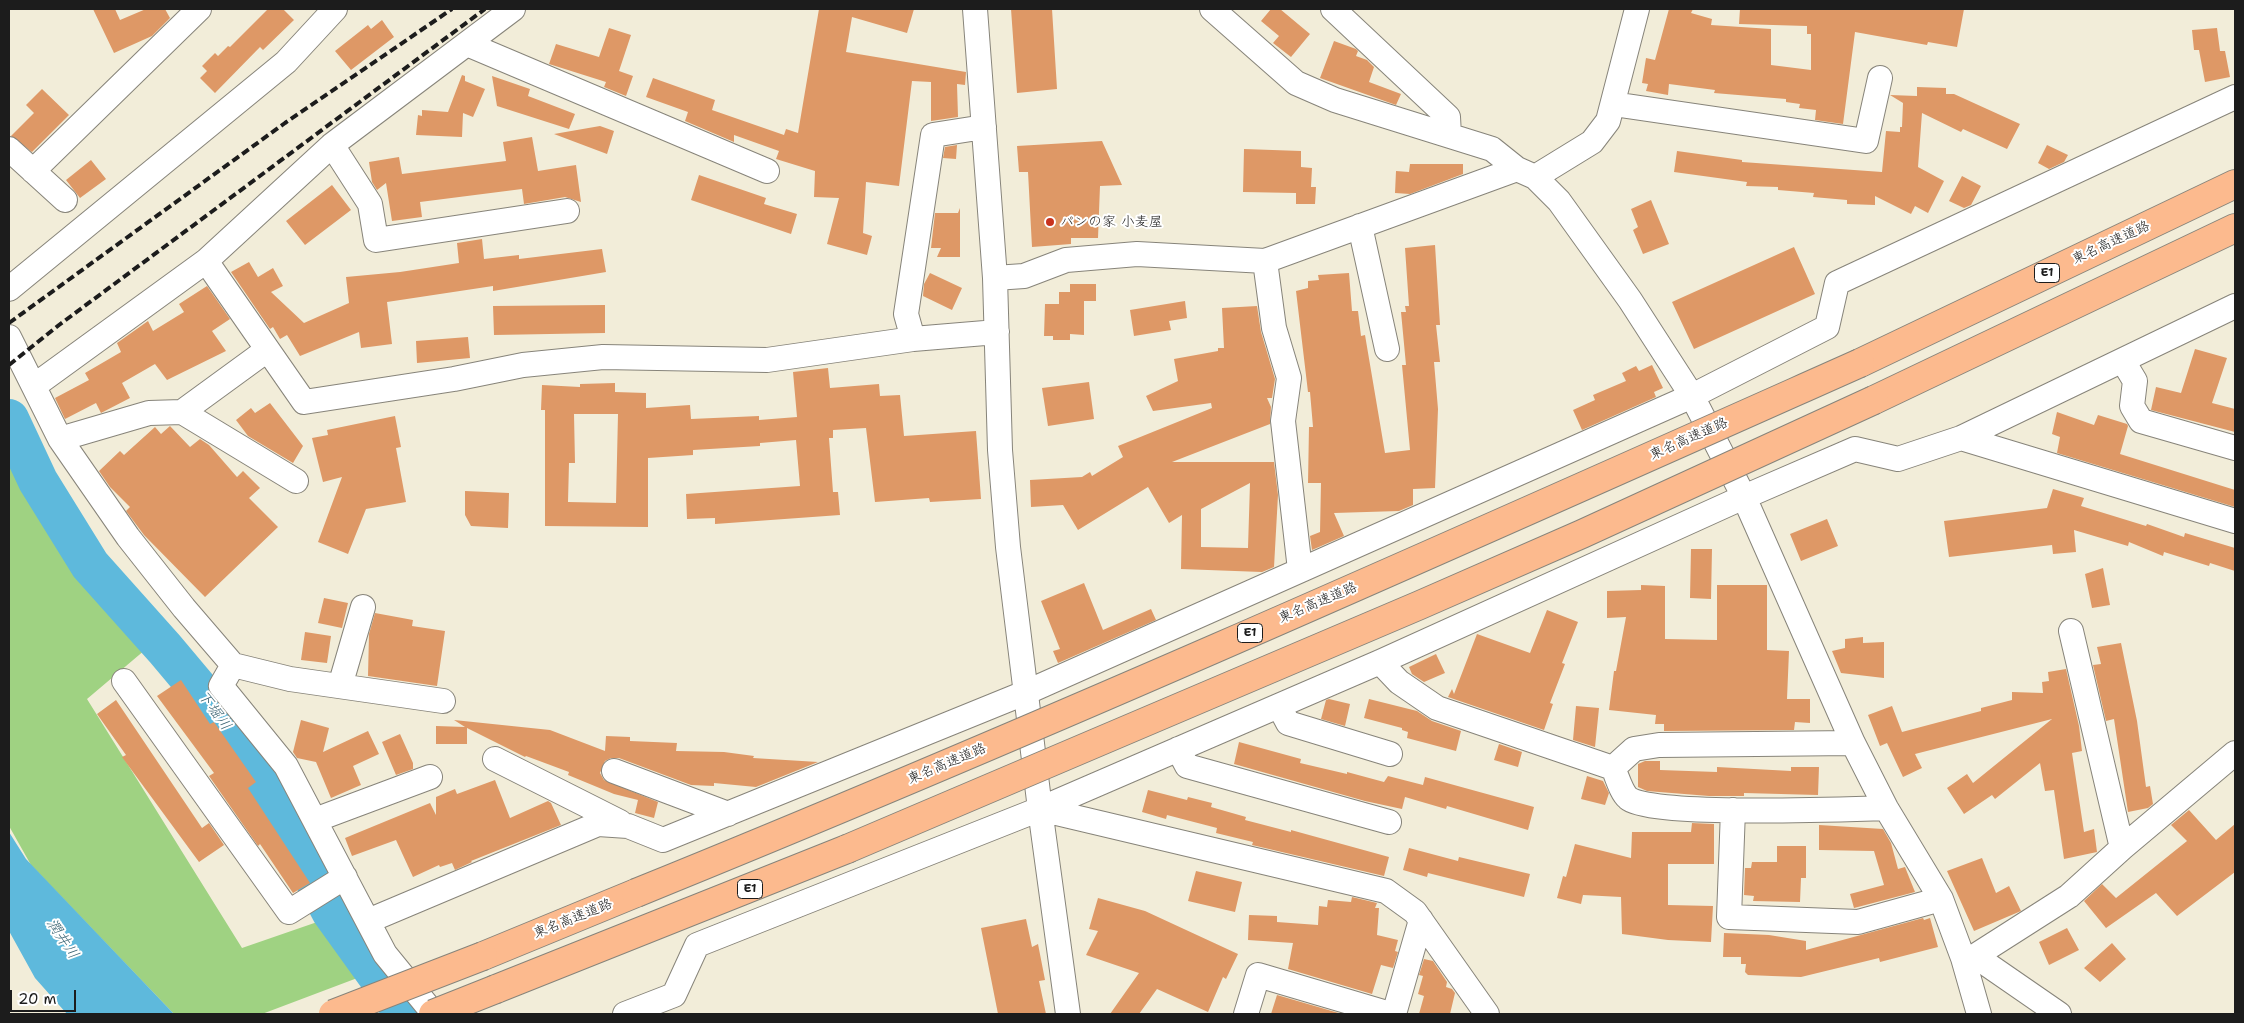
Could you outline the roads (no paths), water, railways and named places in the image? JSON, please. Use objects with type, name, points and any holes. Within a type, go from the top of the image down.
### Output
[{"type":"highway","name":"東名高速道路","points":[[333,1014],[483,956],[837,812],[1442,549],[1860,363],[2235,184]]},
{"type":"highway","name":"E1","points":[[434,1014],[653,928],[1057,761],[1420,605],[1582,534],[1874,400],[2235,228]]},
{"type":"street","points":[[32,171],[199,9]]},
{"type":"street","points":[[9,289],[286,62],[335,9]]},
{"type":"street","points":[[34,386],[206,261],[332,145],[513,9]]},
{"type":"street","points":[[975,9],[995,278],[1000,450],[1008,547],[1040,809],[1068,1014]]},
{"type":"street","points":[[1212,9],[1296,83],[1335,100],[1492,149],[1526,173],[1559,201],[1625,292],[1692,396],[1744,496],[1853,743],[1886,808],[1942,899],[1969,957],[1979,1014]]},
{"type":"street","points":[[1333,9],[1448,117],[1449,135]]},
{"type":"street","points":[[995,278],[1024,276],[1066,260],[1137,254],[1265,261],[1360,226],[1526,173],[1592,142],[1608,121],[1637,9]]},
{"type":"street","points":[[467,44],[767,171]]},
{"type":"street","points":[[1613,104],[1866,141],[1880,78]]},
{"type":"street","points":[[495,759],[628,826],[664,840],[1027,692],[1692,396],[1828,327],[1837,283],[2235,96]]},
{"type":"street","points":[[913,339],[906,314],[933,135],[984,127]]},
{"type":"street","points":[[332,145],[370,204],[376,240],[567,210]]},
{"type":"street","points":[[9,149],[65,200]]},
{"type":"street","points":[[1360,226],[1386,349]]},
{"type":"street","points":[[206,261],[304,402],[454,379],[523,366],[603,357],[768,360],[913,339],[997,332]]},
{"type":"street","points":[[1265,261],[1274,328],[1289,378],[1283,421],[1300,570]]},
{"type":"street","points":[[626,1014],[674,995],[697,945],[1040,809],[1380,662],[1744,496],[1855,449],[1898,459],[1961,438],[2235,306]]},
{"type":"street","points":[[9,337],[60,439],[128,537],[184,608],[233,665],[290,679],[443,701]]},
{"type":"street","points":[[182,412],[267,350]]},
{"type":"street","points":[[2123,361],[2135,381],[2132,406],[2141,421],[2235,448]]},
{"type":"street","points":[[60,439],[149,413],[182,412],[296,481]]},
{"type":"street","points":[[1961,438],[2235,521]]},
{"type":"street","points":[[340,686],[363,607]]},
{"type":"street","points":[[2071,631],[2122,848]]},
{"type":"street","points":[[1380,662],[1399,682],[1437,708],[1612,768],[1628,798],[1647,806],[1732,810],[1886,808]]},
{"type":"street","points":[[233,665],[221,686],[286,766],[315,820],[341,880],[368,920],[385,954],[434,1014]]},
{"type":"street","points":[[124,681],[289,912],[341,880]]},
{"type":"street","points":[[1279,706],[1288,723],[1390,754]]},
{"type":"street","points":[[1612,768],[1634,749],[1659,745],[1853,743]]},
{"type":"street","points":[[1178,749],[1187,766],[1389,822]]},
{"type":"street","points":[[1969,957],[2069,896],[2122,848],[2235,753]]},
{"type":"street","points":[[614,771],[728,814]]},
{"type":"street","points":[[315,820],[430,777]]},
{"type":"street","points":[[1040,809],[1386,891],[1415,912],[1487,1014]]},
{"type":"street","points":[[1732,810],[1729,917],[1858,922],[1942,899]]},
{"type":"street","points":[[368,920],[598,824],[628,826]]},
{"type":"street","points":[[1246,1014],[1258,975],[1392,1014],[1421,920]]},
{"type":"street","points":[[1969,957],[2059,1014]]},
{"type":"water","name":"潤井川","points":[[9,832],[26,859],[174,1014],[67,1014],[35,978],[9,931]]},
{"type":"waterway","name":"下堀川","points":[[9,419],[38,481],[90,565],[207,699],[264,784],[331,911],[405,1014]]},
{"type":"railway","points":[[9,323],[285,123],[452,9]]},
{"type":"railway","points":[[9,365],[59,325],[485,9]]},
{"type":"place","name":"パンの家 小麦屋","points":[[1050,222]]}]
